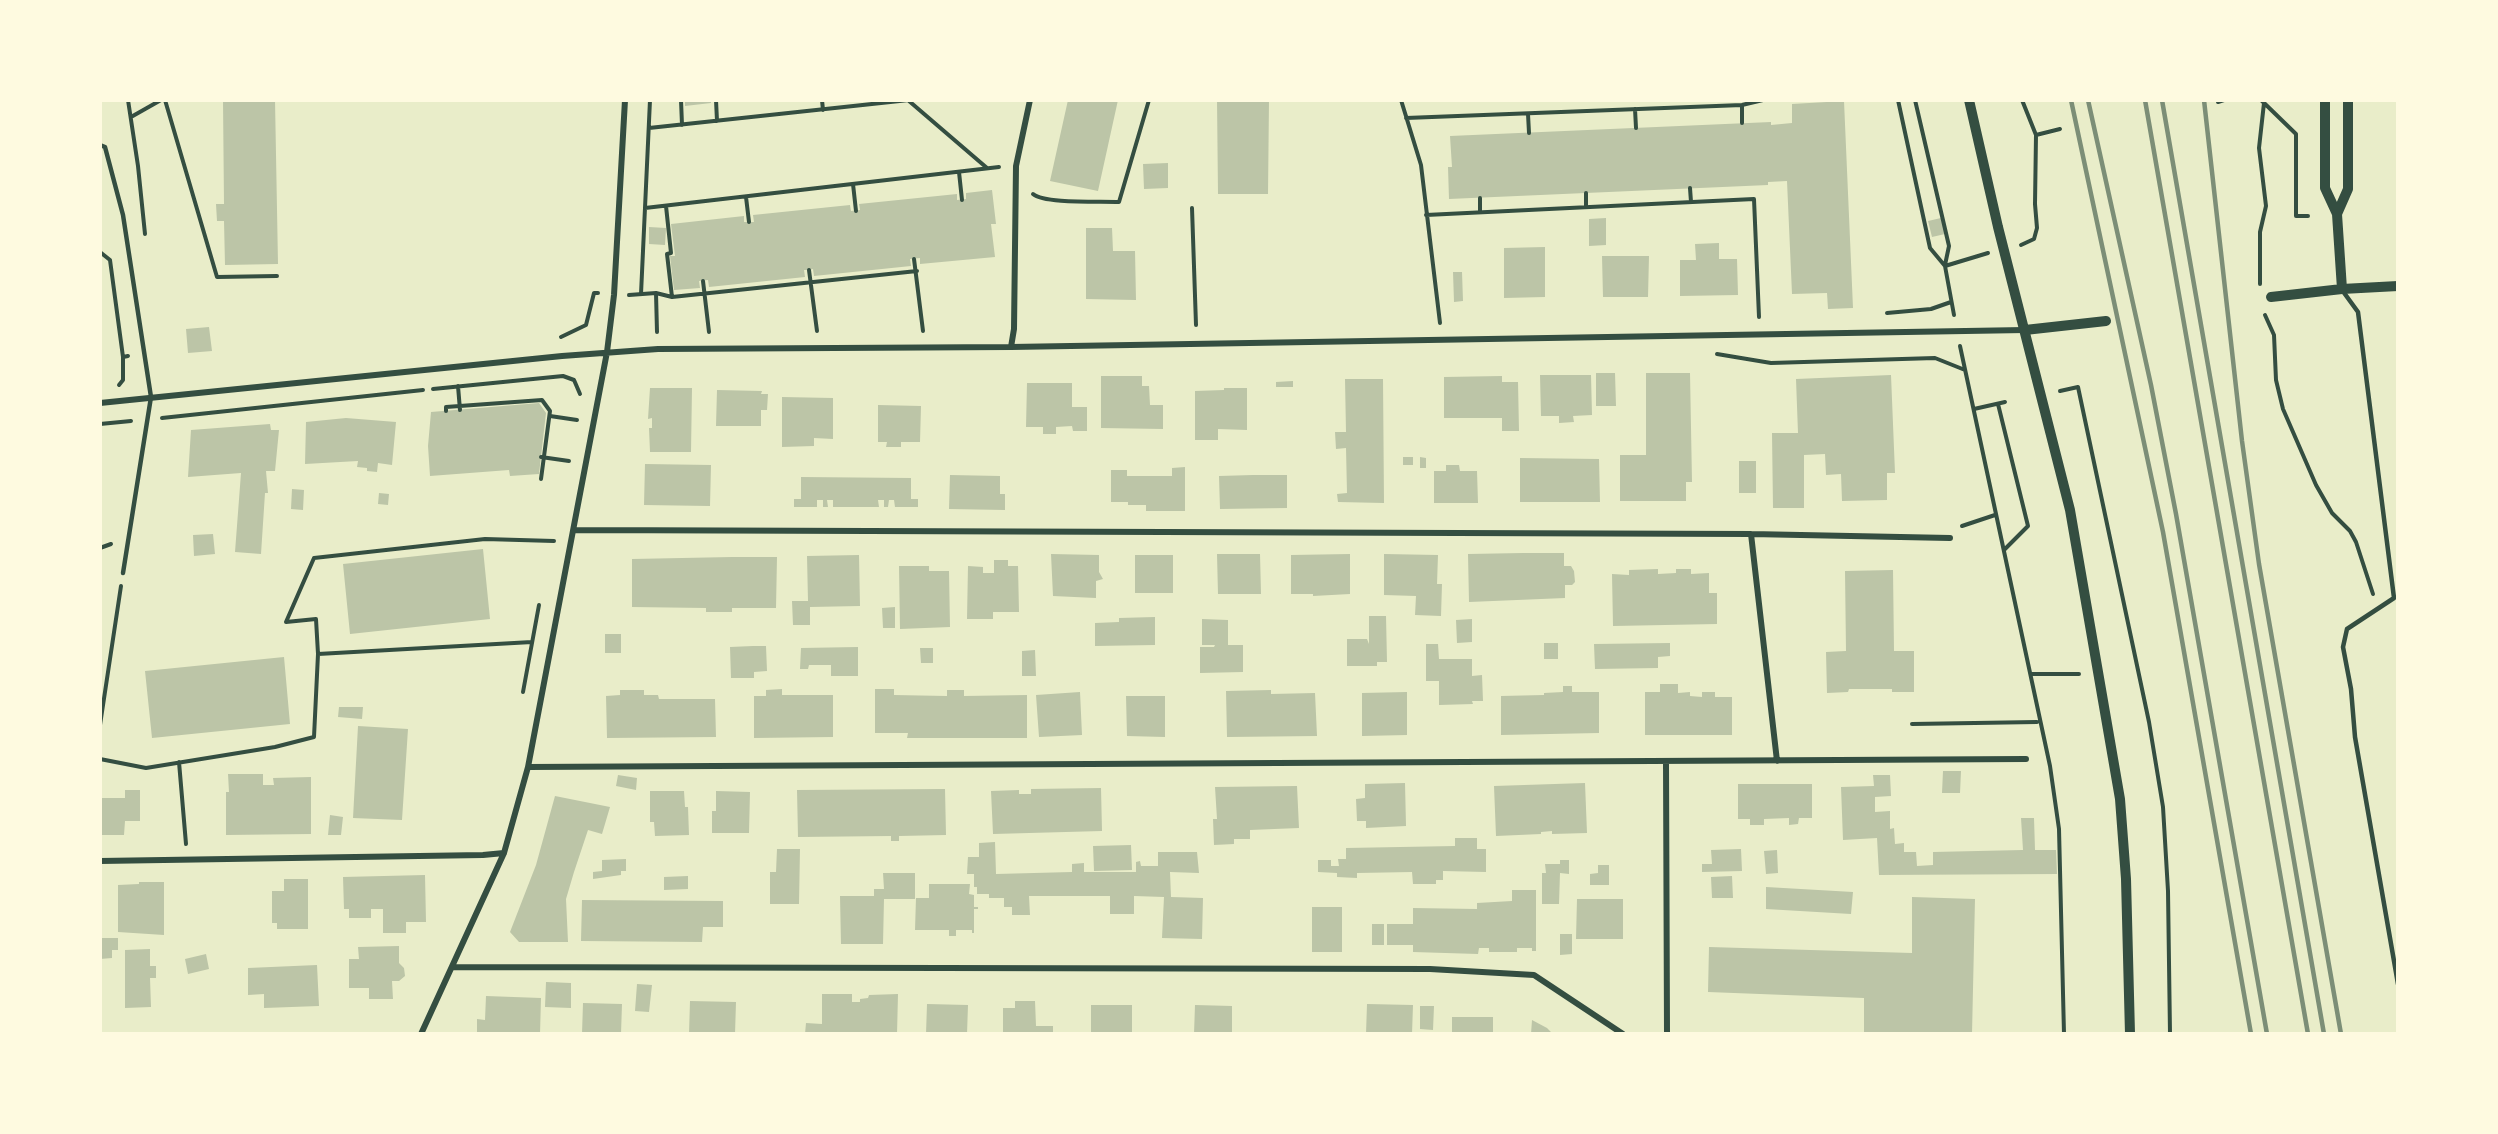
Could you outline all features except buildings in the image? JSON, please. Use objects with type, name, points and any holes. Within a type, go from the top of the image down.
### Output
[{"type":"street","points":[[421,1034],[504,853],[528,767],[575,530],[607,352],[614,295],[625,100]]},
{"type":"street","points":[[1011,347],[1014,329],[1016,166],[1030,100]]},
{"type":"street","points":[[1969,100],[2070,510],[2120,799],[2126,879],[2130,1034]]},
{"type":"street","points":[[2325,100],[2325,188],[2337,214],[2342,289]]},
{"type":"street","points":[[2337,214],[2348,189],[2348,100]]},
{"type":"street","points":[[2267,296],[2397,286]]},
{"type":"street","points":[[100,403],[607,352],[658,349],[1011,347],[2025,330],[2106,321]]},
{"type":"street","points":[[575,530],[1751,534],[1950,538]]},
{"type":"street","points":[[1751,534],[1777,761]]},
{"type":"street","points":[[528,767],[2026,759]]},
{"type":"street","points":[[1666,761],[1667,1034]]},
{"type":"street","points":[[100,861],[504,853]]},
{"type":"street","points":[[453,967],[1430,969],[1534,975],[1623,1034]]},
{"type":"lane","points":[[100,145],[105,147],[123,215],[151,397],[123,573]]},
{"type":"lane","points":[[2342,289],[2358,312],[2394,598],[2347,629],[2343,647],[2351,689],[2355,737],[2397,984]]},
{"type":"path","points":[[131,117],[161,100]]},
{"type":"path","points":[[165,100],[217,277],[277,276]]},
{"type":"path","points":[[650,100],[641,294],[656,293],[672,297],[917,271]]},
{"type":"path","points":[[681,100],[682,125]]},
{"type":"path","points":[[716,100],[717,121]]},
{"type":"path","points":[[822,100],[823,110]]},
{"type":"path","points":[[649,128],[909,100],[988,168]]},
{"type":"path","points":[[645,208],[1016,166],[1026,167],[1027,187],[1035,197],[1119,202],[1149,100]]},
{"type":"path","points":[[1401,100],[1421,165],[1440,323]]},
{"type":"path","points":[[1406,118],[1742,105],[1763,100]]},
{"type":"path","points":[[1898,100],[1930,248],[1945,266]]},
{"type":"path","points":[[1915,100],[1949,246],[1945,266],[1952,307]]},
{"type":"path","points":[[2022,100],[2036,135],[2037,228],[2034,239],[2026,243]]},
{"type":"path","points":[[2218,102],[2224,100]]},
{"type":"path","points":[[2262,102],[2296,134],[2296,216],[2308,216]]},
{"type":"path","points":[[2262,102],[2259,148],[2266,206],[2260,232],[2259,274],[2267,296]]},
{"type":"path","points":[[1742,105],[1742,123]]},
{"type":"path","points":[[1635,109],[1636,128]]},
{"type":"path","points":[[1528,114],[1529,133]]},
{"type":"path","points":[[2036,135],[2060,129]]},
{"type":"path","points":[[959,172],[962,200]]},
{"type":"path","points":[[853,184],[856,211]]},
{"type":"path","points":[[1690,189],[1691,202]]},
{"type":"path","points":[[1586,193],[1586,207]]},
{"type":"path","points":[[746,197],[749,222]]},
{"type":"path","points":[[1480,198],[1480,211]]},
{"type":"path","points":[[1426,215],[1754,199],[1759,317]]},
{"type":"path","points":[[666,206],[671,253],[667,254],[672,297]]},
{"type":"path","points":[[1192,208],[1196,325]]},
{"type":"path","points":[[1945,266],[1983,254]]},
{"type":"path","points":[[914,259],[923,332]]},
{"type":"path","points":[[809,270],[817,332]]},
{"type":"path","points":[[703,281],[709,332]]},
{"type":"path","points":[[552,339],[562,338],[586,325],[594,293]]},
{"type":"path","points":[[656,293],[657,332]]},
{"type":"path","points":[[2264,306],[2274,335],[2276,380],[2283,410],[2316,485],[2332,513],[2350,531],[2356,542],[2379,609]]},
{"type":"path","points":[[1962,355],[2050,766],[2059,829],[2064,1034]]},
{"type":"path","points":[[117,387],[123,380],[123,357]]},
{"type":"path","points":[[175,416],[563,376],[574,380],[580,390],[581,402]]},
{"type":"path","points":[[458,386],[460,408]]},
{"type":"path","points":[[2060,391],[2078,387],[2150,733],[2163,807],[2168,891],[2170,1034]]},
{"type":"path","points":[[446,411],[446,407],[460,408],[542,400],[550,411],[550,416],[542,457],[541,479]]},
{"type":"path","points":[[1974,409],[2006,402]]},
{"type":"path","points":[[1998,404],[2028,526],[2004,550]]},
{"type":"path","points":[[575,430],[579,411]]},
{"type":"path","points":[[550,416],[577,420]]},
{"type":"path","points":[[567,470],[571,451]]},
{"type":"path","points":[[542,457],[569,461]]},
{"type":"path","points":[[1953,528],[1995,515]]},
{"type":"path","points":[[550,552],[555,530]]},
{"type":"path","points":[[100,759],[146,768],[275,747],[314,737],[318,654],[316,619],[286,622],[314,558],[485,539],[573,540]]},
{"type":"path","points":[[100,724],[123,573]]},
{"type":"path","points":[[522,697],[541,597]]},
{"type":"path","points":[[318,654],[554,639]]},
{"type":"path","points":[[2032,674],[2098,675]]},
{"type":"path","points":[[1912,724],[2037,722]]},
{"type":"path","points":[[179,762],[187,860]]},
{"type":"path","points":[[2043,767],[2050,766]]},
{"type":"railway","points":[[2071,100],[2163,532],[2251,1034]]},
{"type":"railway","points":[[2088,100],[2151,385],[2176,514],[2267,1034]]},
{"type":"railway","points":[[2145,100],[2308,1034]]},
{"type":"railway","points":[[2162,100],[2324,1034]]},
{"type":"railway","points":[[2204,100],[2242,441],[2259,564],[2341,1034]]}]
